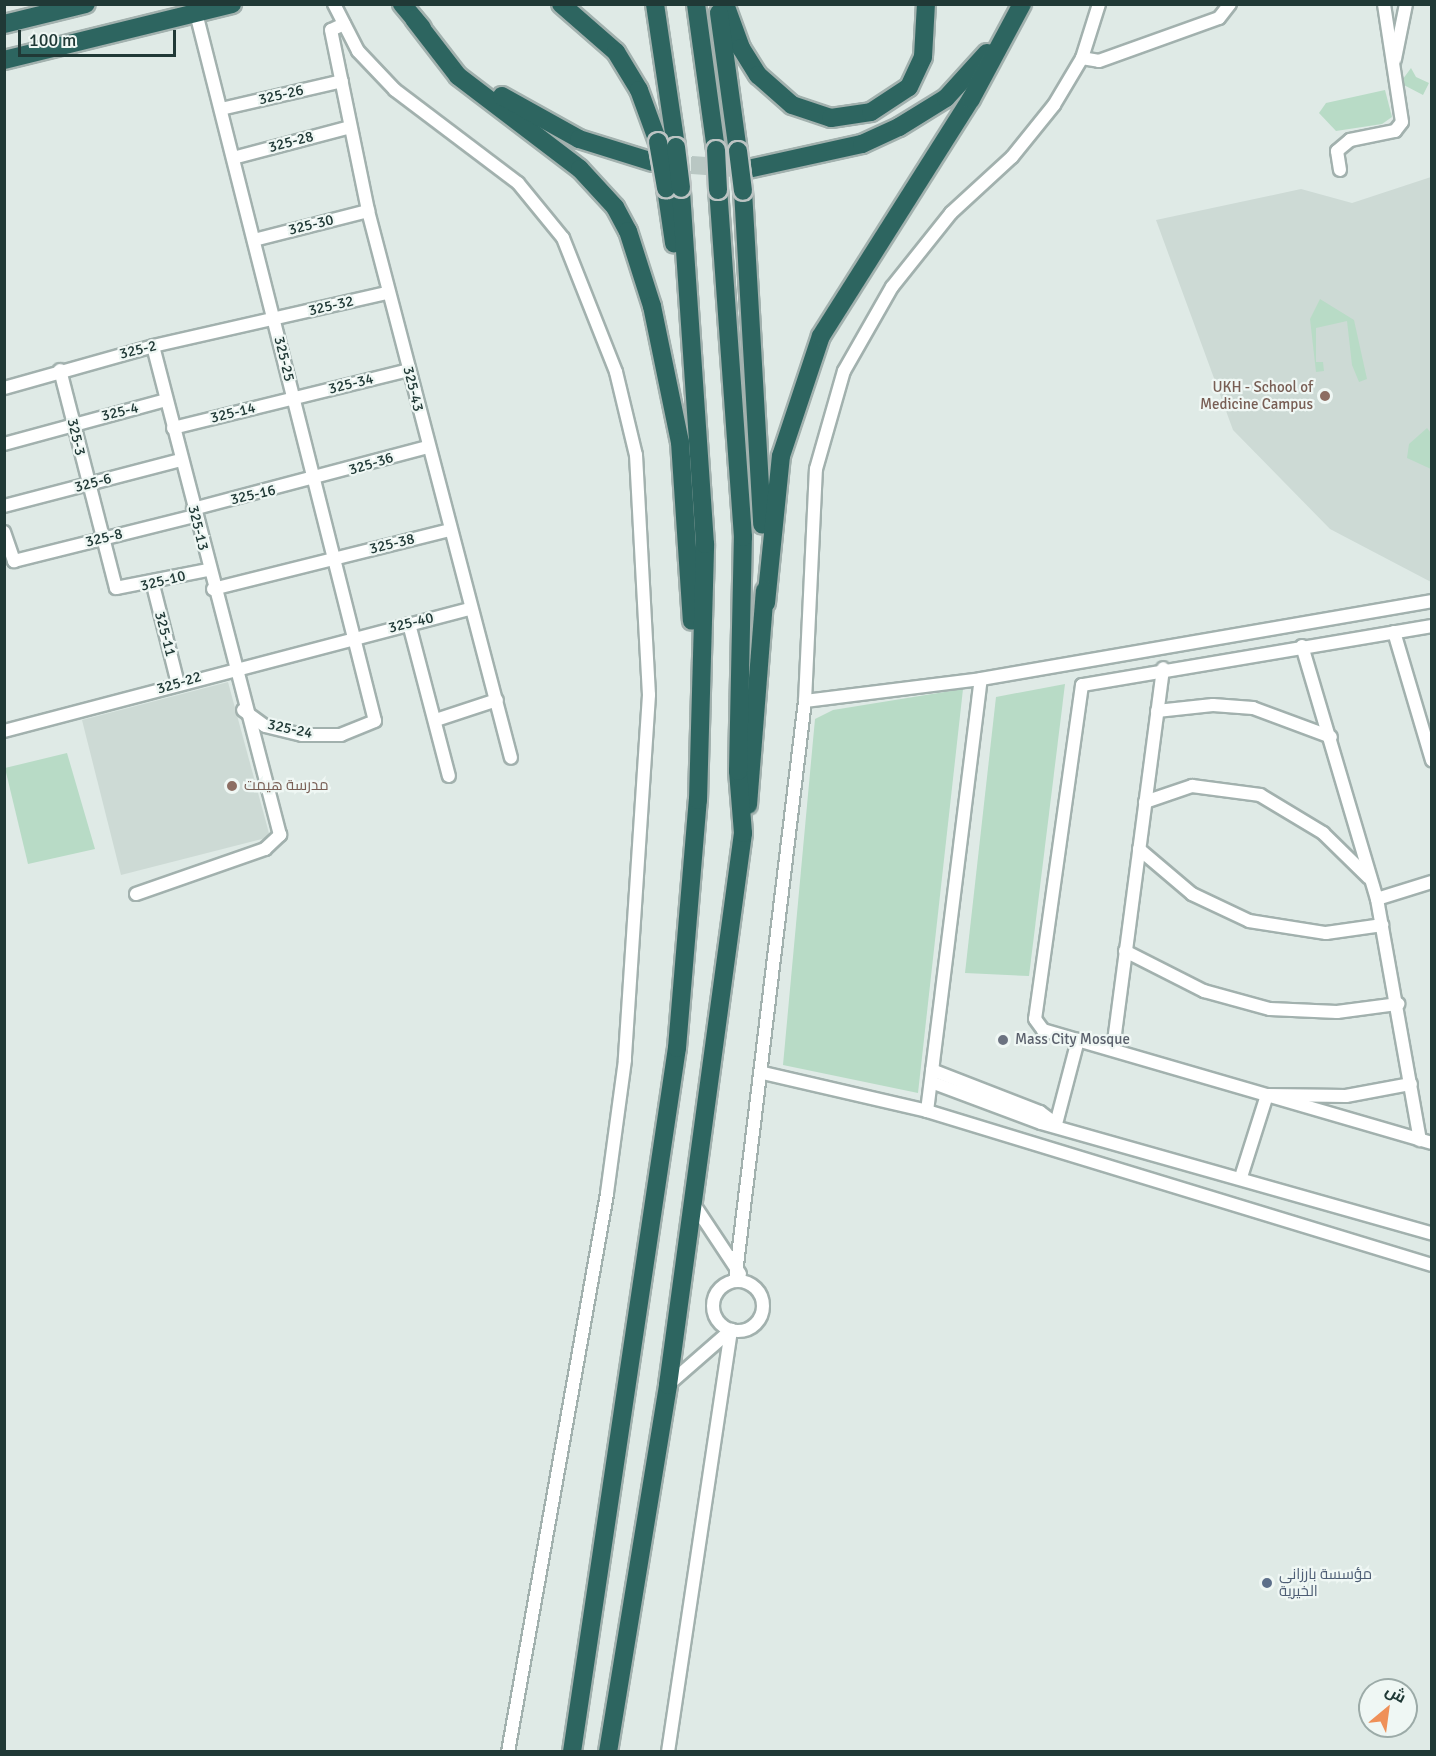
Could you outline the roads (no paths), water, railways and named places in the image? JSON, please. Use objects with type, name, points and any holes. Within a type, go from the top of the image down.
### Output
[{"type":"highway","points":[[38,16],[60,4]]},
{"type":"highway","points":[[4,24],[86,4]]},
{"type":"highway","points":[[4,60],[232,4]]},
{"type":"highway","points":[[402,4],[458,76],[598,188],[622,218],[638,255],[683,462],[698,800]]},
{"type":"highway","points":[[561,4],[616,52],[639,90],[674,188]]},
{"type":"highway","points":[[648,4],[660,31]]},
{"type":"highway","points":[[572,1752],[676,1060],[698,800],[705,544],[701,452],[674,188],[676,147],[655,4]]},
{"type":"highway","points":[[696,4],[716,150],[742,537],[738,771],[743,833]]},
{"type":"highway","points":[[718,4],[743,191],[766,603]]},
{"type":"highway","points":[[725,4],[741,48],[758,75],[792,105],[831,118],[871,112],[909,87],[923,57],[926,4]]},
{"type":"highway","points":[[748,169],[862,144],[925,113],[979,64],[1021,4]]},
{"type":"highway","points":[[608,1752],[668,1385],[743,833],[754,770],[766,603],[781,456],[821,336],[971,99],[1021,4]]},
{"type":"highway","points":[[414,20],[487,85],[548,125],[653,162]]},
{"type":"street","points":[[334,4],[358,51],[395,90],[518,183],[563,238],[616,372],[636,455],[649,695],[625,1060],[607,1194],[508,1752]]},
{"type":"street","points":[[693,1203],[739,1277],[764,1300],[761,1318],[748,1330],[731,1330],[718,1321],[713,1306],[718,1291],[739,1277],[805,701],[816,470],[844,371],[892,287],[951,213],[996,173],[1035,132],[1082,58],[1099,4]]},
{"type":"street","points":[[1082,58],[1099,61],[1219,18],[1230,4]]},
{"type":"street","points":[[1340,170],[1337,151],[1350,140],[1400,128],[1395,59],[1384,4]]},
{"type":"street","points":[[1395,59],[1406,4]]},
{"type":"street","name":"325-25","points":[[196,13],[375,721]]},
{"type":"street","name":"325-43","points":[[344,24],[331,30],[368,211],[468,609],[497,700],[511,758]]},
{"type":"street","name":"325-26","points":[[220,109],[342,81]]},
{"type":"street","name":"325-28","points":[[233,158],[350,127]]},
{"type":"street","name":"325-30","points":[[254,240],[368,211]]},
{"type":"street","name":"325-32","points":[[274,320],[387,293]]},
{"type":"street","name":"325-2","points":[[4,388],[60,370],[153,346],[274,320]]},
{"type":"street","name":"325-13","points":[[136,894],[265,849],[280,835],[243,710],[153,346]]},
{"type":"street","name":"325-3","points":[[60,370],[100,538],[117,590]]},
{"type":"street","name":"325-34","points":[[294,399],[409,370]]},
{"type":"street","name":"325-14","points":[[173,428],[294,399]]},
{"type":"street","name":"325-4","points":[[4,444],[166,400]]},
{"type":"street","name":"325-36","points":[[313,482],[428,447]]},
{"type":"street","name":"325-6","points":[[4,507],[181,460]]},
{"type":"street","name":"325-16","points":[[194,512],[313,482]]},
{"type":"street","name":"325-8","points":[[4,532],[14,561],[194,512]]},
{"type":"street","name":"325-38","points":[[213,589],[450,530]]},
{"type":"street","name":"325-10","points":[[117,590],[153,585],[208,570]]},
{"type":"street","name":"325-11","points":[[153,585],[178,684]]},
{"type":"street","points":[[805,701],[981,679],[1431,601]]},
{"type":"street","name":"325-40","points":[[354,638],[468,609]]},
{"type":"street","points":[[409,624],[449,776]]},
{"type":"street","points":[[1426,1142],[1043,1030],[1035,1019],[1078,692],[1089,680],[1431,626]]},
{"type":"street","points":[[1394,632],[1431,760]]},
{"type":"street","name":"325-22","points":[[4,731],[233,668],[354,638]]},
{"type":"street","points":[[1302,646],[1331,736],[1377,899],[1411,1084],[1426,1142]]},
{"type":"street","points":[[1113,1050],[1163,668]]},
{"type":"street","points":[[927,1111],[981,679]]},
{"type":"street","points":[[436,720],[497,700]]},
{"type":"street","points":[[1157,711],[1213,705],[1253,708],[1331,736]]},
{"type":"street","points":[[1417,710],[1431,708]]},
{"type":"street","name":"325-24","points":[[243,710],[265,726],[302,735],[341,735],[375,721]]},
{"type":"street","points":[[1145,802],[1192,786],[1260,795],[1323,833],[1372,881]]},
{"type":"street","points":[[1139,849],[1192,894],[1249,921],[1326,933],[1382,925]]},
{"type":"street","points":[[1377,899],[1431,882]]},
{"type":"street","points":[[1125,951],[1204,991],[1270,1009],[1347,1012],[1398,1004]]},
{"type":"street","points":[[1056,1124],[1078,1040]]},
{"type":"street","points":[[763,1073],[927,1111],[1431,1265]]},
{"type":"street","points":[[931,1076],[1041,1112],[1056,1124],[1431,1234]]},
{"type":"street","points":[[1267,1095],[1346,1096],[1411,1084]]},
{"type":"street","points":[[1241,1177],[1267,1095]]},
{"type":"street","points":[[668,1385],[731,1330]]},
{"type":"street","points":[[668,1752],[731,1330]]},
{"type":"tunnel","points":[[664,163],[748,169]]},
{"type":"place","name":"UKH - School of Medicine Campus","points":[[1325,396]]},
{"type":"place","name":"مدرسة هيمت","points":[[232,786]]},
{"type":"place","name":"Mass City Mosque","points":[[1003,1040]]},
{"type":"place","name":"مؤسسة بارزانی الخیریة","points":[[1267,1583]]}]
